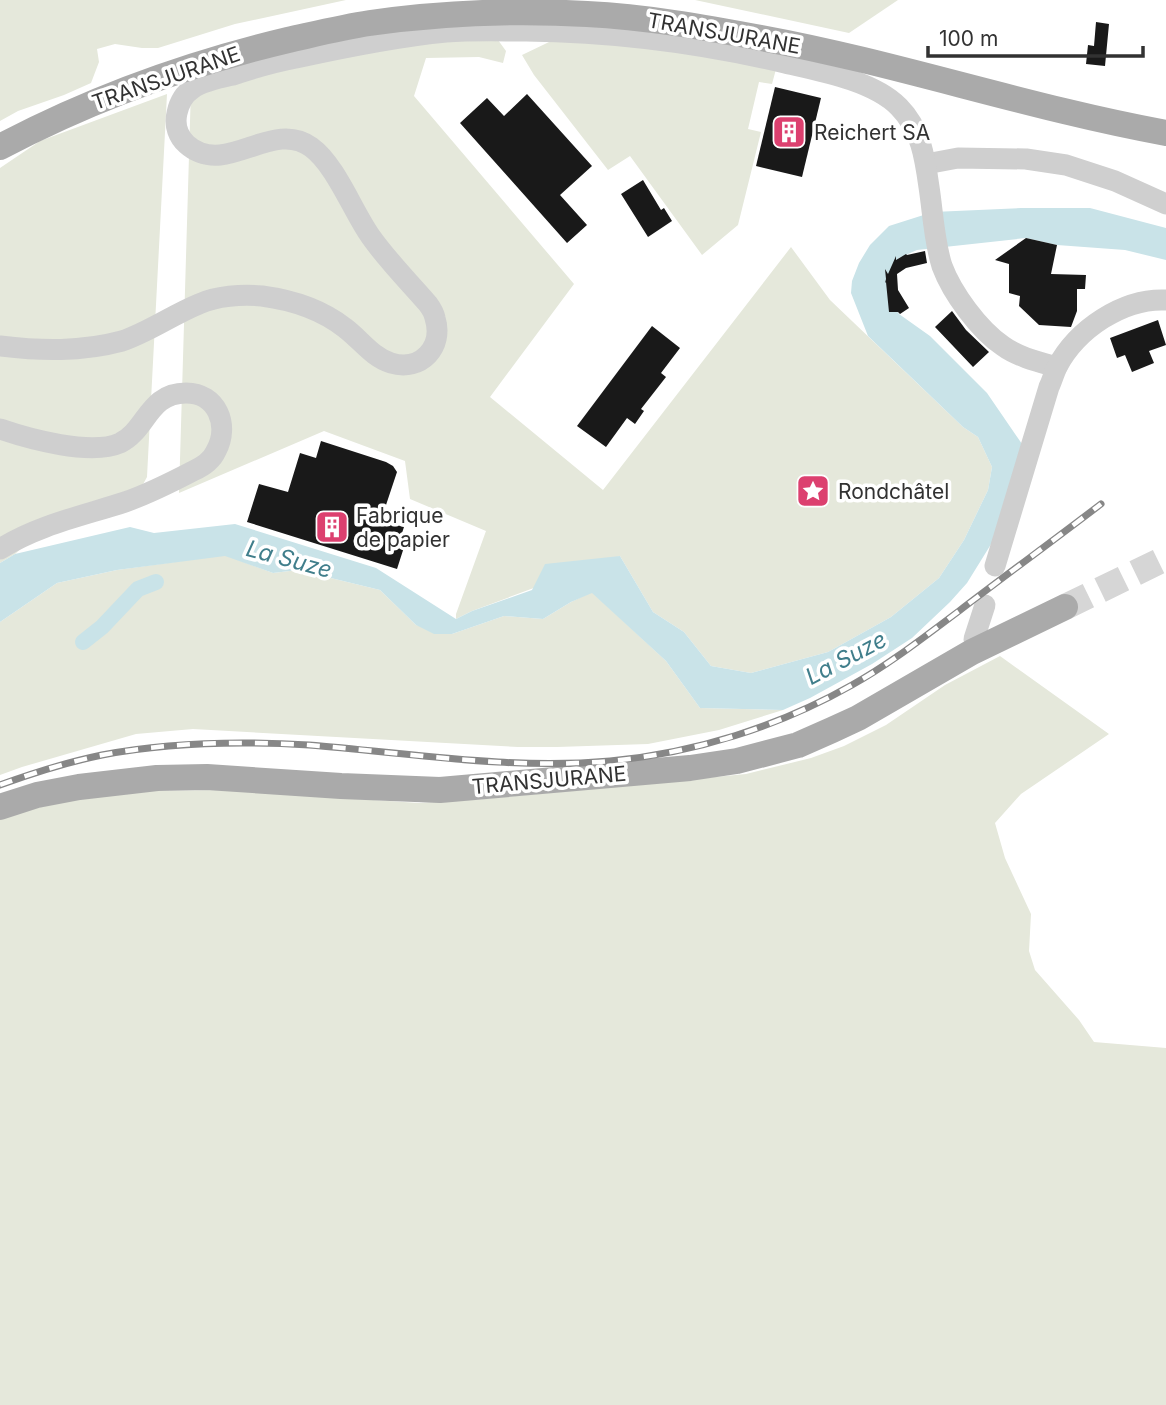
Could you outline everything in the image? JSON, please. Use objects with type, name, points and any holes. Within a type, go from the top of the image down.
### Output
[{"type":"main road","name":"TRANSJURANE","points":[[0,147],[39,126],[106,97],[237,52],[369,23],[511,12],[636,18],[763,38],[1166,133]]},
{"type":"main road","name":"TRANSJURANE","points":[[0,807],[58,791],[157,778],[208,777],[440,790],[690,768],[737,761],[798,745],[858,718],[972,652],[1065,607]]},
{"type":"street","points":[[0,346],[74,350],[101,345],[147,331],[201,303],[227,297],[259,295],[290,301],[321,312],[345,328],[376,357],[409,366],[424,359],[436,340],[438,331],[435,316],[428,303],[370,236],[326,163],[310,146],[294,139],[279,139],[219,155],[195,152],[182,141],[174,123],[178,105],[189,90],[212,80],[275,62],[356,45],[450,32],[552,32],[621,36],[750,55],[860,83],[885,95],[900,107],[916,130],[922,146],[938,248],[953,289],[987,332],[1003,346],[1018,355],[1057,367]]},
{"type":"street","points":[[926,164],[958,158],[1026,159],[1066,165],[1115,181],[1166,204]]},
{"type":"street","points":[[995,566],[1057,367],[1083,334],[1112,313],[1147,301],[1166,300]]},
{"type":"street","points":[[0,429],[48,442],[87,448],[104,447],[121,443],[133,433],[159,401],[188,393],[204,398],[215,406],[222,420],[222,436],[216,453],[202,466],[160,488],[16,538],[0,549]]},
{"type":"street","points":[[974,639],[985,605]]},
{"type":"shaded area","points":[[0,0],[346,0],[235,24],[158,48],[115,44],[97,49],[99,62],[91,83],[18,111],[0,121]]},
{"type":"shaded area","points":[[695,0],[898,0],[849,33]]},
{"type":"shaded area","points":[[490,29],[506,51],[503,63],[479,57],[426,58],[414,96],[574,284],[490,397],[603,490],[791,247],[830,300],[963,427],[978,437],[992,467],[988,490],[964,540],[939,578],[891,617],[828,652],[751,673],[711,666],[684,632],[653,612],[620,556],[456,619],[486,531],[410,499],[405,461],[324,431],[179,493],[191,88]]},
{"type":"shaded area","points":[[572,31],[779,58],[772,84],[759,82],[748,129],[761,132],[738,225],[702,255],[630,156],[608,170],[534,75],[522,55]]},
{"type":"shaded area","points":[[167,94],[147,477],[135,499],[37,534],[15,554],[0,563],[0,168],[40,141]]},
{"type":"shaded area","points":[[225,555],[273,573],[298,570],[380,590],[416,625],[452,634],[504,616],[543,619],[592,592],[666,661],[700,708],[783,710],[719,730],[648,744],[557,747],[193,729],[136,734],[0,775],[0,622],[57,583],[117,570]]},
{"type":"shaded area","points":[[1000,656],[1109,734],[1021,794],[995,823],[1005,858],[1031,914],[1029,951],[1035,970],[1079,1020],[1094,1042],[1166,1048],[1166,1405],[0,1405],[0,819],[92,796],[135,791],[221,790],[419,803],[746,774],[811,758],[844,746],[886,725],[945,685]]},
{"type":"water","name":"La Suze","points":[[1090,208],[1166,228],[1166,260],[1125,250],[1057,245],[1026,238],[917,250],[893,263],[888,294],[899,314],[930,336],[987,393],[1022,444],[993,541],[967,583],[950,602],[912,638],[872,664],[783,710],[700,708],[666,661],[592,593],[543,619],[504,616],[452,634],[434,634],[416,625],[380,590],[298,570],[273,573],[225,556],[117,570],[57,583],[0,622],[0,563],[15,554],[130,527],[154,533],[235,524],[376,568],[456,619],[532,590],[545,564],[620,556],[653,612],[684,632],[711,666],[751,673],[828,652],[891,617],[939,578],[964,540],[988,490],[992,467],[978,437],[963,427],[868,336],[851,293],[852,281],[859,263],[870,245],[889,226],[933,212]]},
{"type":"building","points":[[1096,22],[1109,24],[1105,66],[1086,64],[1088,45],[1094,46]]},
{"type":"building","name":"Reichert SA","points":[[775,87],[821,98],[802,177],[756,166]]},
{"type":"building","points":[[527,94],[592,166],[560,195],[587,225],[567,243],[460,123],[487,98],[504,116]]},
{"type":"building","points":[[643,180],[661,210],[664,208],[672,221],[648,237],[621,194]]},
{"type":"building","points":[[1026,238],[1057,245],[1051,274],[1086,275],[1085,289],[1077,289],[1077,311],[1071,327],[1039,325],[1019,306],[1020,296],[1009,293],[1009,264],[995,260]]},
{"type":"building","points":[[925,251],[927,263],[906,268],[897,274],[898,290],[909,308],[900,314],[889,312],[885,269],[888,274],[896,256],[896,260],[906,254]]},
{"type":"building","points":[[952,311],[966,330],[989,352],[973,367],[935,327]]},
{"type":"building","points":[[1158,320],[1166,345],[1149,351],[1154,363],[1132,372],[1125,355],[1117,358],[1110,338]]},
{"type":"building","points":[[652,326],[680,348],[661,373],[666,377],[641,409],[644,411],[635,424],[627,418],[606,447],[577,426]]},
{"type":"building","points":[[321,441],[386,462],[397,472],[381,520],[404,527],[400,539],[406,541],[397,569],[247,522],[259,484],[288,492],[300,453],[316,458]]},
{"type":"waterway","points":[[83,642],[102,627],[138,589],[156,582]]},
{"type":"tunnel","points":[[1065,607],[1166,558]]},
{"type":"railway","points":[[0,785],[89,758],[179,745],[309,745],[535,763],[610,761],[704,745],[795,713],[866,677],[920,640],[1101,504]]},
{"type":"place","name":"Reichert SA","points":[[789,132]]},
{"type":"place","name":"Rondchâtel","points":[[813,491]]},
{"type":"place","name":"Fabrique de papier","points":[[332,527]]}]
